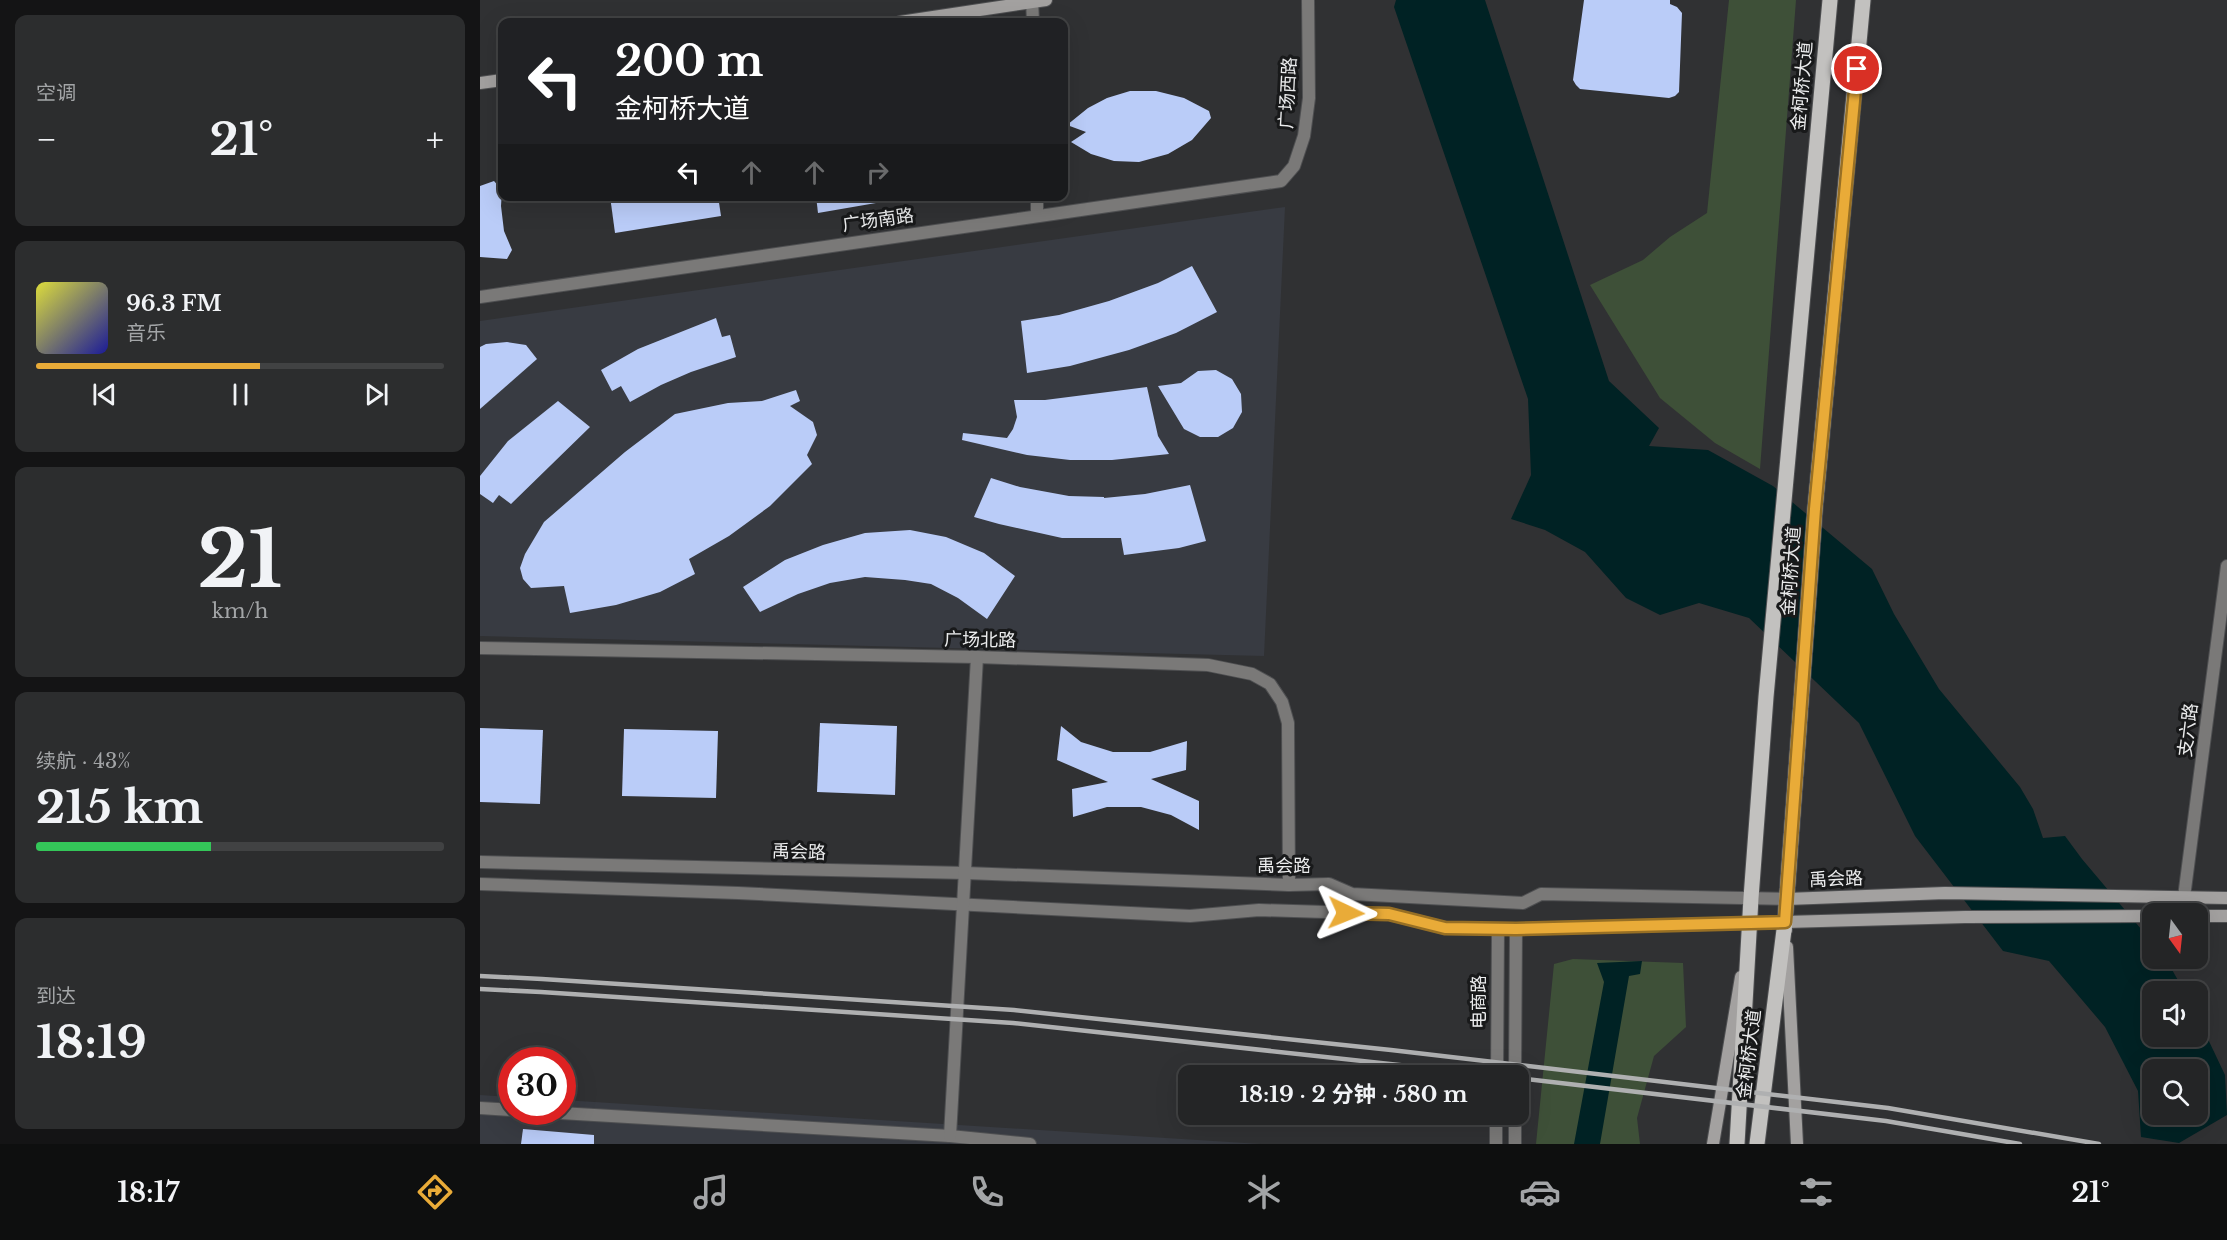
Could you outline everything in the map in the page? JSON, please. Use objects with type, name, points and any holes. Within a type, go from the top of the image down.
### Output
[{"type":"main road","name":"金柯桥大道","points":[[1737,1144],[1751,898],[1766,697],[1830,0]]},
{"type":"main road","name":"金柯桥大道","points":[[1757,1144],[1785,922],[1815,509],[1863,0]]},
{"type":"street","points":[[927,18],[1046,0]]},
{"type":"street","name":"广场西路","points":[[1281,181],[1294,166],[1304,136],[1310,98],[1308,0]]},
{"type":"street","points":[[1033,2],[1033,18]]},
{"type":"street","points":[[480,83],[498,81]]},
{"type":"street","name":"广场南路","points":[[480,297],[1281,181]]},
{"type":"street","points":[[1037,201],[1037,215]]},
{"type":"street","name":"支六路","points":[[2184,897],[2227,566]]},
{"type":"street","name":"广场北路","points":[[480,648],[977,657],[1208,665],[1252,674],[1270,684],[1282,702],[1288,723],[1289,885]]},
{"type":"street","points":[[951,1136],[977,657]]},
{"type":"street","name":"禹会路","points":[[480,861],[966,873],[1289,885],[1329,884],[1352,894],[1522,903],[1541,894],[1787,898],[1945,893],[2227,898]]},
{"type":"street","points":[[480,884],[738,893],[1190,916],[1259,910],[1389,914],[1445,928],[1516,929],[1965,917],[2142,916]]},
{"type":"street","points":[[2208,916],[2227,916]]},
{"type":"street","points":[[1713,1144],[1750,922]]},
{"type":"street","points":[[1785,922],[1797,1144]]},
{"type":"street","name":"电商路","points":[[1497,1065],[1498,929]]},
{"type":"street","name":"电商路","points":[[1515,1065],[1516,929]]},
{"type":"street","points":[[480,1108],[498,1109]]},
{"type":"street","points":[[576,1114],[951,1136],[1030,1144]]},
{"type":"street","points":[[1496,1125],[1496,1144]]},
{"type":"street","points":[[1515,1125],[1515,1144]]},
{"type":"shaded area","points":[[1285,207],[1264,656],[480,636],[480,321]]},
{"type":"shaded area","points":[[480,1095],[498,1096],[498,1125],[576,1125],[576,1101],[1261,1144],[480,1144]]},
{"type":"green space","points":[[1729,0],[1796,0],[1760,469],[1715,443],[1660,398],[1590,285],[1643,260],[1670,237],[1707,213]]},
{"type":"green space","points":[[1573,959],[1683,963],[1686,1027],[1654,1056],[1637,1118],[1640,1144],[1536,1144],[1554,964]]},
{"type":"water","points":[[1396,0],[1485,0],[1609,381],[1659,428],[1649,446],[1708,450],[1773,486],[1872,569],[1894,614],[1939,689],[2020,787],[2033,809],[2043,838],[2065,836],[2142,930],[2142,969],[2172,969],[2178,981],[2142,981],[2142,1047],[2208,1047],[2208,1039],[2225,1075],[2227,1115],[2179,1143],[2141,1137],[2138,1091],[2105,1027],[2049,961],[2003,951],[1915,836],[1859,723],[1749,618],[1699,603],[1660,615],[1626,598],[1585,552],[1545,530],[1511,519],[1531,475],[1528,399],[1394,7]]},
{"type":"water","points":[[1642,961],[1640,974],[1629,976],[1600,1144],[1574,1144],[1604,982],[1597,963]]},
{"type":"building","points":[[1584,0],[1670,0],[1670,4],[1677,7],[1682,13],[1679,92],[1675,96],[1669,98],[1580,89],[1576,85],[1573,80]]},
{"type":"building","points":[[1130,91],[1156,91],[1184,98],[1209,111],[1211,118],[1192,140],[1168,154],[1139,162],[1114,161],[1091,154],[1071,142],[1086,132],[1068,125],[1088,108],[1107,98]]},
{"type":"building","points":[[494,181],[498,186],[498,201],[501,201],[504,231],[512,250],[507,259],[480,257],[480,186]]},
{"type":"building","points":[[611,201],[719,201],[721,216],[615,233]]},
{"type":"building","points":[[817,201],[876,201],[876,203],[818,213]]},
{"type":"building","points":[[1192,266],[1217,312],[1176,333],[1129,350],[1070,366],[1027,373],[1021,321],[1059,315],[1109,301],[1158,283]]},
{"type":"building","points":[[716,318],[722,337],[730,335],[736,357],[691,372],[630,402],[621,386],[612,391],[601,370],[638,349]]},
{"type":"building","points":[[507,342],[526,345],[537,359],[480,409],[480,347],[486,344]]},
{"type":"building","points":[[1216,370],[1232,379],[1241,394],[1242,412],[1233,428],[1218,437],[1200,437],[1184,429],[1158,386],[1181,383],[1198,371]]},
{"type":"building","points":[[1147,387],[1158,436],[1169,454],[1112,460],[1070,460],[1027,455],[962,440],[963,433],[1007,438],[1017,417],[1014,400],[1045,400]]},
{"type":"building","points":[[796,390],[800,401],[790,406],[813,422],[817,435],[807,455],[812,464],[770,506],[729,536],[689,559],[695,574],[660,592],[616,605],[570,613],[564,586],[531,588],[523,579],[520,568],[525,554],[544,522],[625,452],[675,414],[728,403],[762,401]]},
{"type":"building","points":[[558,401],[590,427],[511,504],[499,495],[493,503],[480,494],[480,476],[508,441]]},
{"type":"building","points":[[991,478],[1020,487],[1069,496],[1104,498],[1145,494],[1190,485],[1206,541],[1179,548],[1124,555],[1121,538],[1062,538],[974,517]]},
{"type":"building","points":[[910,530],[946,537],[984,553],[1015,576],[987,619],[958,598],[931,584],[905,580],[865,577],[830,583],[798,594],[760,612],[743,587],[785,560],[823,545],[865,533]]},
{"type":"building","points":[[820,723],[897,726],[895,795],[817,792]]},
{"type":"building","points":[[1061,726],[1081,742],[1113,752],[1150,752],[1187,741],[1186,770],[1151,779],[1199,801],[1199,830],[1171,815],[1141,807],[1107,807],[1073,817],[1072,789],[1108,782],[1057,760]]},
{"type":"building","points":[[480,728],[543,730],[540,804],[480,802]]},
{"type":"building","points":[[624,729],[718,731],[716,798],[622,796]]},
{"type":"building","points":[[523,1129],[594,1135],[594,1144],[521,1144]]},
{"type":"railway","points":[[480,976],[1014,1010],[1391,1050],[1888,1108],[2099,1144]]},
{"type":"railway","points":[[480,989],[1013,1023],[1400,1065]]},
{"type":"railway","points":[[1529,1079],[1886,1121],[2020,1144]]},
{"type":"route","points":[[1346,913],[1389,914],[1445,928],[1516,929],[1785,922],[1815,509],[1857,69]]}]
